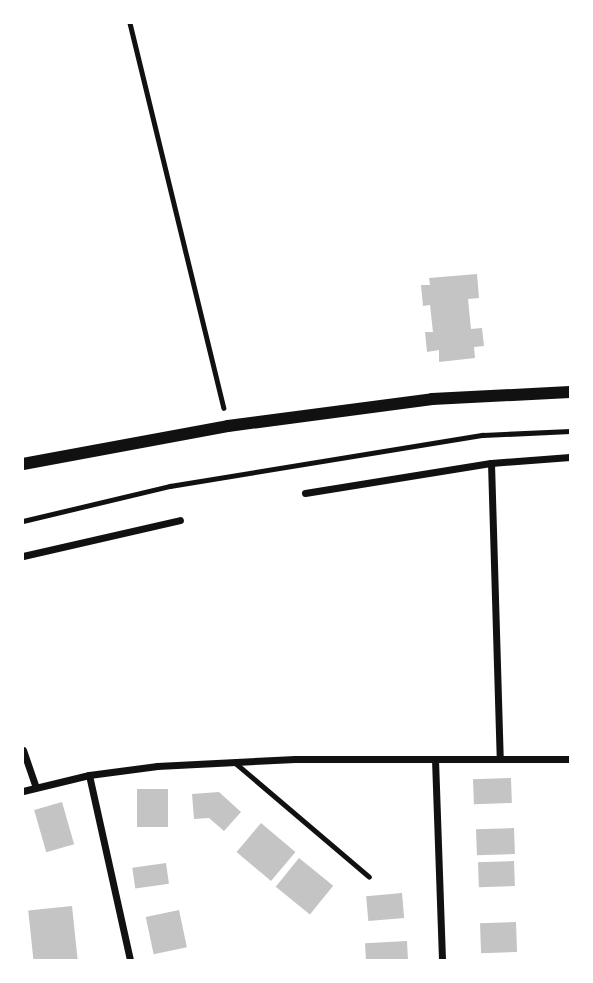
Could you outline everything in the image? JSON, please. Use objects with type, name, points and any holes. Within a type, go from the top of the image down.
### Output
[{"type":"street","points":[[23,464],[229,426],[432,399],[570,392]]},
{"type":"street","points":[[305,493],[491,463],[570,457]]},
{"type":"street","points":[[491,463],[500,758]]},
{"type":"street","points":[[23,556],[180,520]]},
{"type":"street","points":[[23,750],[36,787]]},
{"type":"street","points":[[435,758],[442,960]]},
{"type":"street","points":[[23,791],[89,775],[157,766],[435,758],[570,759]]},
{"type":"street","points":[[89,775],[130,960]]},
{"type":"lane","points":[[234,762],[369,877]]},
{"type":"path","points":[[130,23],[229,426]]},
{"type":"path","points":[[23,521],[170,486],[483,435],[570,431]]},
{"type":"building","points":[[477,274],[479,298],[468,299],[471,329],[482,328],[484,346],[474,347],[475,358],[439,362],[439,350],[427,352],[425,332],[433,332],[430,305],[423,306],[421,285],[430,285],[429,278]]},
{"type":"building","points":[[511,778],[512,803],[474,804],[473,779]]},
{"type":"building","points":[[137,789],[168,789],[168,827],[137,827]]},
{"type":"building","points":[[219,792],[241,812],[224,831],[209,818],[194,819],[192,794]]},
{"type":"building","points":[[62,802],[74,844],[46,852],[34,810]]},
{"type":"building","points":[[261,823],[295,852],[271,881],[237,852]]},
{"type":"building","points":[[514,828],[515,854],[477,855],[476,829]]},
{"type":"building","points":[[299,858],[333,886],[310,914],[276,887]]},
{"type":"building","points":[[514,861],[515,886],[479,887],[478,862]]},
{"type":"building","points":[[166,863],[169,884],[135,889],[132,868]]},
{"type":"building","points":[[402,893],[404,918],[368,921],[366,896]]},
{"type":"building","points":[[72,906],[78,960],[33,960],[28,911]]},
{"type":"building","points":[[179,910],[187,947],[154,954],[146,917]]},
{"type":"building","points":[[516,922],[517,952],[481,953],[480,923]]},
{"type":"building","points":[[407,941],[408,960],[366,960],[365,943]]}]
